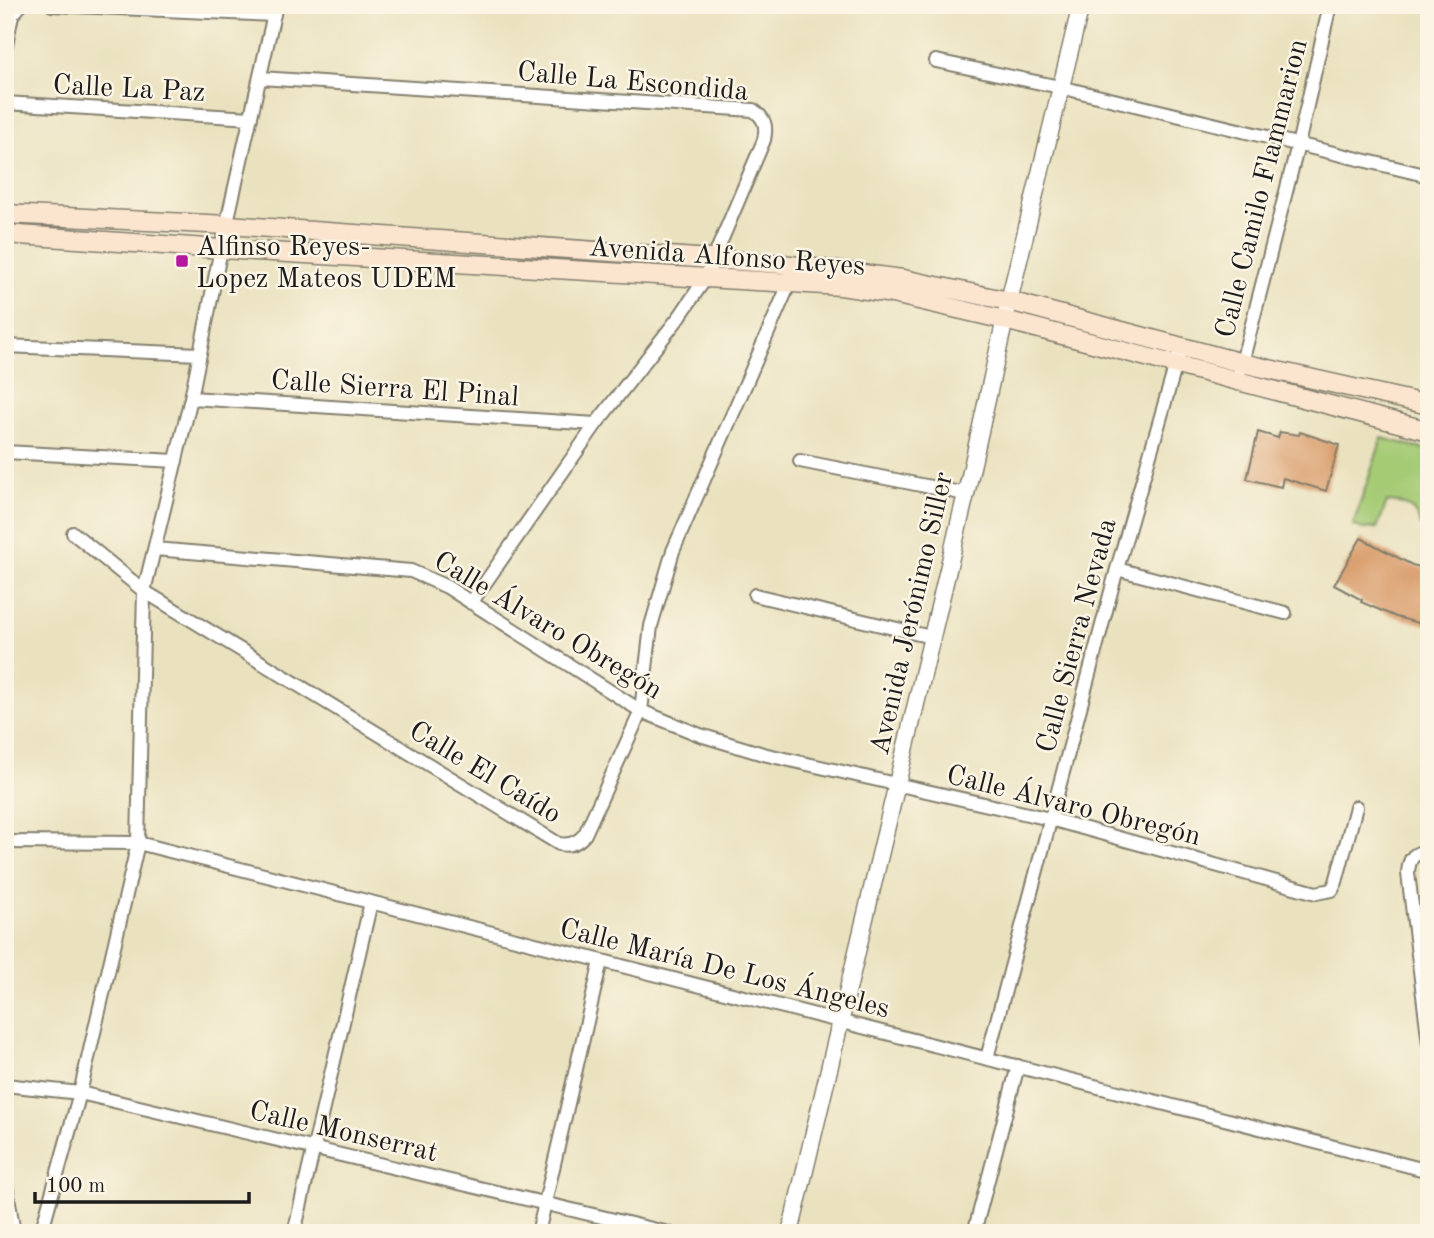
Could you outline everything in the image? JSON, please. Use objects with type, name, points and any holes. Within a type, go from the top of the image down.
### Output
[{"type":"main road","name":"Avenida Alfonso Reyes","points":[[5,214],[228,225],[712,260],[903,279],[1009,301],[1242,363],[1429,405]]},
{"type":"main road","name":"Avenida Alfonso Reyes","points":[[5,234],[841,286],[893,294],[1005,320],[1429,431]]},
{"type":"street","points":[[5,50],[12,15],[21,5]]},
{"type":"street","points":[[41,1233],[79,1093],[138,843],[144,591],[191,398],[221,249],[275,10],[52,5]]},
{"type":"street","name":"Avenida Jerónimo Siller","points":[[790,1233],[1080,5]]},
{"type":"street","name":"Calle Camilo Flammarion","points":[[1237,382],[1298,145],[1330,5]]},
{"type":"street","points":[[936,61],[1429,176]]},
{"type":"street","name":"Calle La Escondida","points":[[260,79],[753,110],[765,122],[764,140],[705,279],[680,316],[596,424],[471,603]]},
{"type":"street","name":"Calle La Paz","points":[[5,103],[251,118]]},
{"type":"street","name":"Calle El Caído","points":[[144,591],[559,844],[575,843],[584,834],[641,711],[651,626],[673,551],[790,282]]},
{"type":"street","points":[[5,346],[200,354]]},
{"type":"street","name":"Calle Sierra Nevada","points":[[987,1058],[1117,569],[1181,347]]},
{"type":"street","name":"Calle Sierra El Pinal","points":[[191,398],[596,424]]},
{"type":"street","points":[[5,452],[176,461]]},
{"type":"street","points":[[800,461],[965,494]]},
{"type":"street","points":[[73,533],[144,591]]},
{"type":"street","name":"Calle Álvaro Obregón","points":[[155,549],[411,571],[447,587],[641,711],[701,735],[763,754],[1050,819],[1316,892],[1332,890],[1336,883],[1356,807]]},
{"type":"street","points":[[1117,569],[1285,613]]},
{"type":"street","points":[[755,595],[930,637]]},
{"type":"street","name":"Calle María De Los Ángeles","points":[[5,842],[138,843],[1429,1171]]},
{"type":"street","points":[[1429,849],[1413,854],[1408,873],[1425,990],[1429,1044]]},
{"type":"street","points":[[294,1233],[372,902]]},
{"type":"street","points":[[538,1233],[601,961]]},
{"type":"street","points":[[974,1233],[1018,1066]]},
{"type":"street","name":"Calle Monserrat","points":[[5,1085],[79,1093],[669,1233]]},
{"type":"street","points":[[5,1178],[14,1233]]},
{"type":"green space","points":[[1382,438],[1429,450],[1429,525],[1420,524],[1415,513],[1408,507],[1387,502],[1377,528],[1363,529],[1353,525]]},
{"type":"building","points":[[1258,432],[1278,438],[1280,432],[1299,435],[1300,432],[1339,445],[1326,491],[1283,478],[1281,487],[1247,479]]},
{"type":"building","points":[[1361,538],[1412,565],[1429,569],[1429,626],[1396,617],[1361,602],[1362,600],[1334,585]]},
{"type":"place","name":"Alfinso Reyes- Lopez Mateos UDEM","points":[[182,261]]}]
